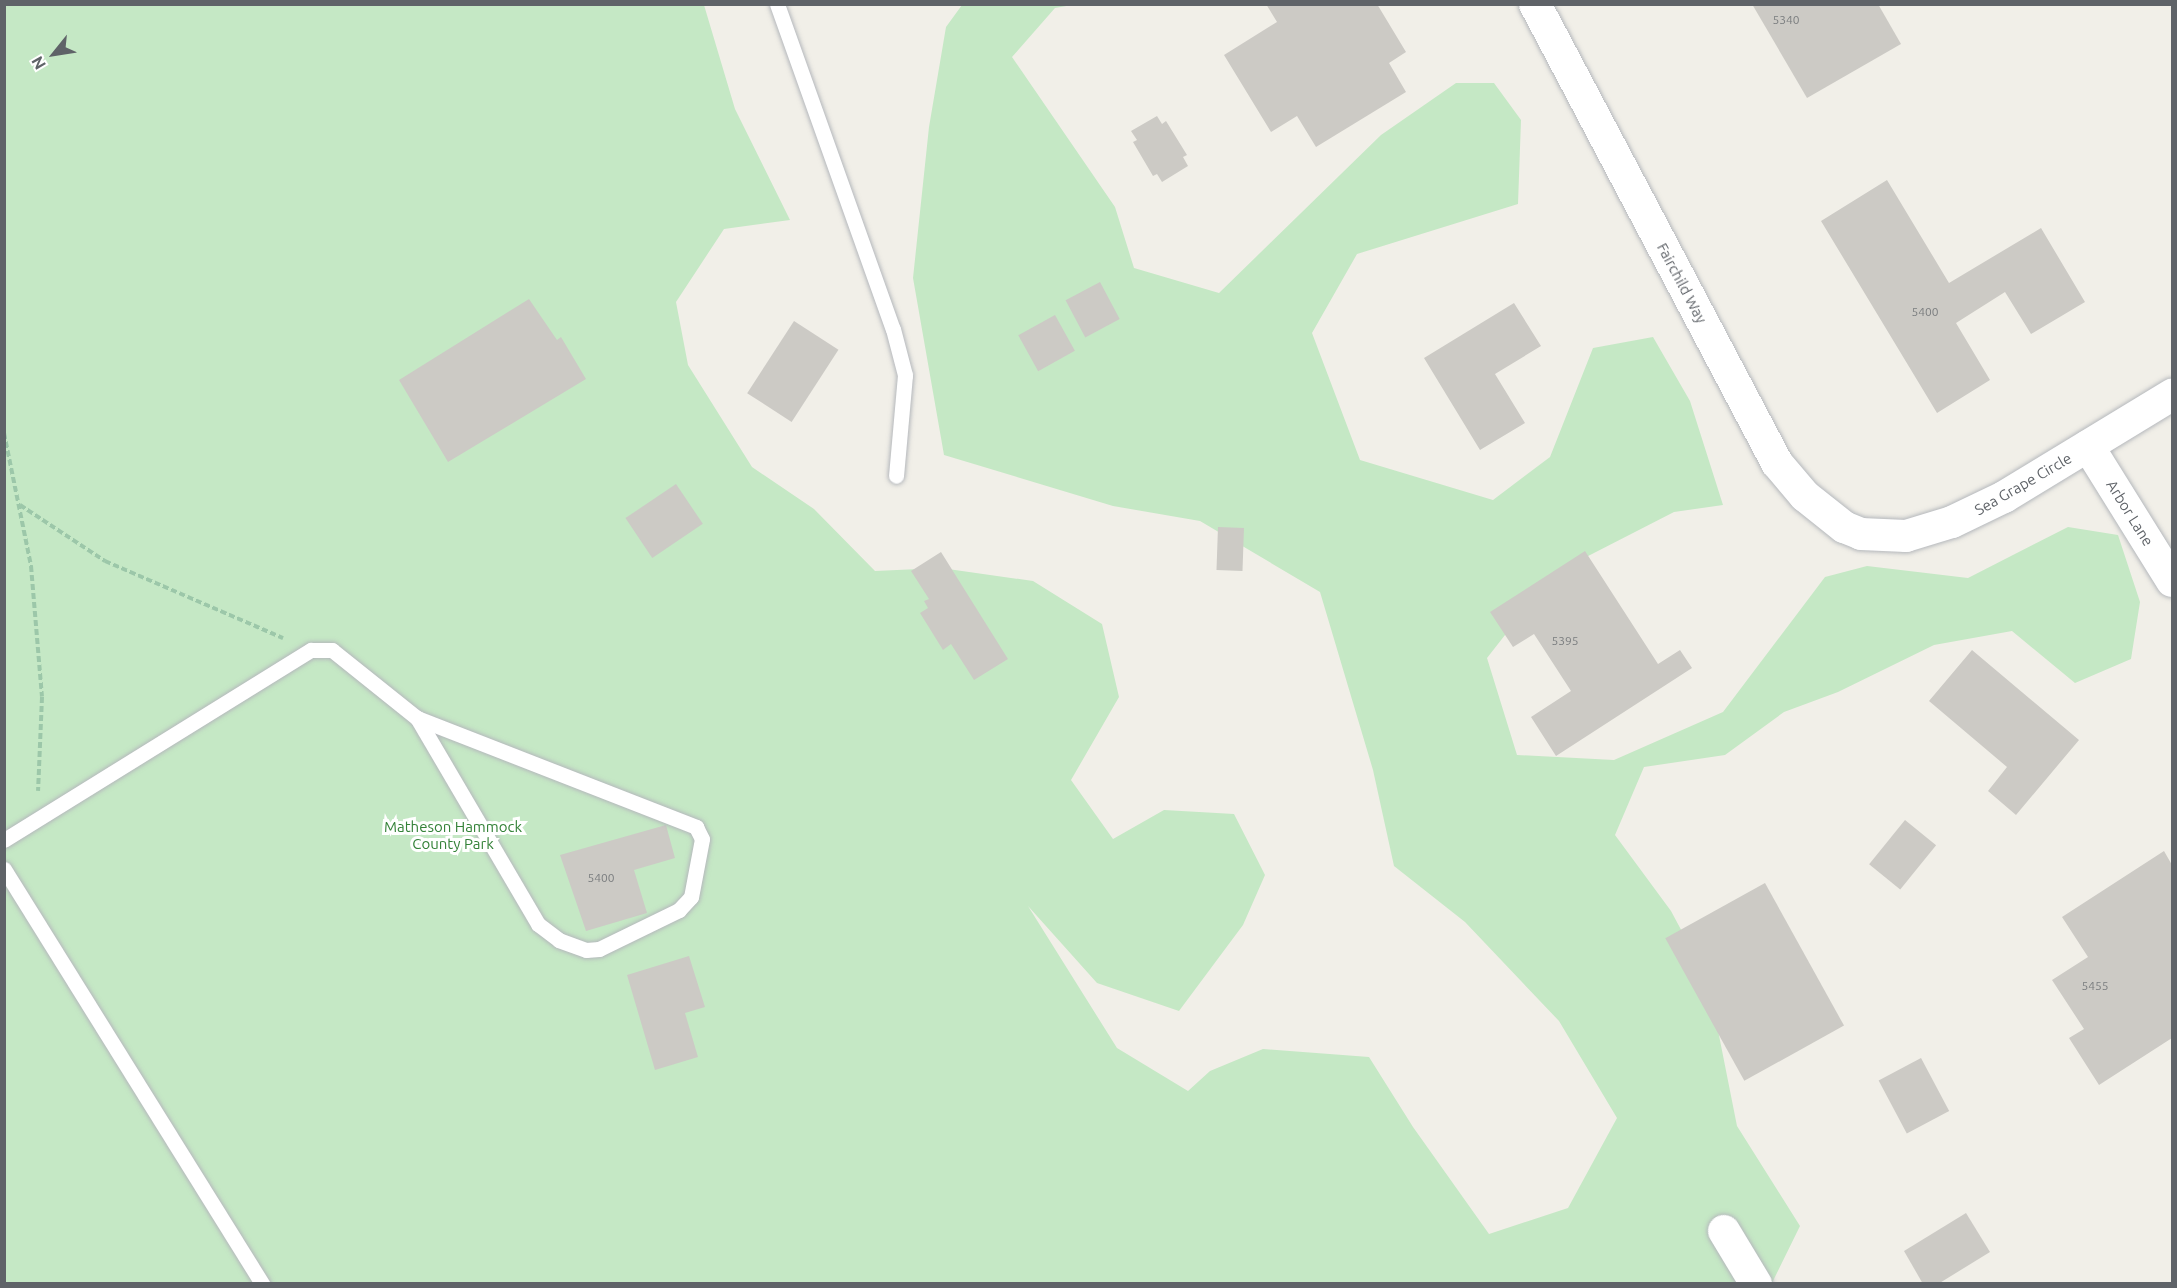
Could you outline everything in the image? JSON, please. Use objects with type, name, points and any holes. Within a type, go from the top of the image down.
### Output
[{"type":"street","name":"Fairchild Way","points":[[1535,4],[1777,463],[1825,514],[1861,534]]},
{"type":"street","name":"Sea Grape Circle","points":[[1861,534],[1906,536],[1952,522],[2004,497],[2172,395]]},
{"type":"street","name":"Arbor Lane","points":[[2088,446],[2172,581]]},
{"type":"street","points":[[1724,1231],[1756,1284]]},
{"type":"lane","points":[[777,4],[893,329],[905,375],[896,476]]},
{"type":"lane","points":[[4,840],[311,650],[332,650],[417,718],[696,827],[702,839],[691,897],[679,910],[599,949],[586,950],[559,940],[538,924],[417,718]]},
{"type":"lane","points":[[4,868],[262,1284]]},
{"type":"path","points":[[4,433],[31,566],[42,697],[36,822]]},
{"type":"path","points":[[19,505],[105,561],[311,650]]},
{"type":"green space","name":"Matheson Hammock County Park","points":[[4,5],[704,5],[735,109],[790,220],[724,229],[676,302],[688,365],[752,467],[814,509],[875,571],[941,568],[1033,581],[1102,624],[1119,697],[1071,780],[1113,839],[1164,810],[1234,814],[1265,875],[1243,925],[1179,1011],[1097,983],[1028,906],[1117,1048],[1188,1091],[1210,1071],[1263,1049],[1369,1057],[1413,1127],[1489,1234],[1568,1208],[1617,1118],[1559,1021],[1465,922],[1394,866],[1373,770],[1320,592],[1200,521],[1113,506],[944,455],[913,278],[929,127],[946,27],[962,5],[1072,5],[1055,8],[1012,57],[1115,207],[1134,268],[1219,293],[1381,135],[1456,83],[1494,83],[1521,120],[1518,204],[1357,254],[1312,333],[1360,460],[1493,500],[1550,457],[1593,348],[1653,337],[1690,401],[1723,505],[1674,512],[1553,574],[1487,658],[1517,755],[1614,760],[1723,712],[1825,577],[1867,566],[1968,578],[2068,527],[2118,535],[2140,602],[2131,659],[2075,683],[2012,631],[1934,645],[1838,692],[1784,712],[1725,755],[1644,767],[1615,835],[1671,911],[1708,980],[1737,1126],[1800,1226],[1772,1283],[5,1283]]},
{"type":"building","points":[[1266,4],[1377,4],[1406,52],[1389,63],[1406,92],[1316,147],[1297,116],[1271,132],[1224,55],[1277,22]]},
{"type":"building","points":[[1752,4],[1878,4],[1901,44],[1807,98]]},
{"type":"building","points":[[1157,116],[1162,124],[1166,121],[1187,155],[1183,157],[1188,166],[1162,182],[1157,174],[1153,176],[1133,142],[1137,140],[1131,131]]},
{"type":"building","points":[[1887,180],[1949,283],[2041,228],[2085,302],[2031,334],[2005,292],[1956,323],[1990,380],[1937,413],[1821,221]]},
{"type":"building","points":[[1100,282],[1120,319],[1085,337],[1066,300]]},
{"type":"building","points":[[529,299],[557,340],[561,337],[586,379],[448,462],[399,380]]},
{"type":"building","points":[[1514,303],[1541,346],[1495,374],[1525,423],[1480,450],[1424,358]]},
{"type":"building","points":[[1055,315],[1075,351],[1038,371],[1018,335]]},
{"type":"building","points":[[794,321],[838,350],[792,422],[747,393]]},
{"type":"building","points":[[676,484],[703,524],[652,558],[625,518]]},
{"type":"building","points":[[1218,527],[1244,528],[1242,571],[1216,570]]},
{"type":"building","points":[[1585,551],[1658,664],[1680,650],[1692,668],[1556,756],[1531,717],[1571,691],[1534,634],[1513,647],[1490,612]]},
{"type":"building","points":[[941,552],[1008,659],[974,680],[951,644],[943,650],[920,613],[928,608],[924,601],[929,599],[911,571]]},
{"type":"building","points":[[1972,650],[2079,740],[2016,815],[1988,791],[2007,767],[1929,701]]},
{"type":"building","points":[[1905,820],[1936,845],[1900,889],[1869,864]]},
{"type":"building","points":[[666,825],[675,858],[634,870],[647,913],[586,931],[560,855]]},
{"type":"building","points":[[2164,851],[2172,865],[2172,1038],[2099,1085],[2069,1038],[2084,1029],[2052,980],[2088,957],[2062,917]]},
{"type":"building","points":[[1765,883],[1844,1026],[1744,1081],[1665,938]]},
{"type":"building","points":[[689,956],[705,1007],[685,1013],[698,1057],[655,1070],[627,975]]},
{"type":"building","points":[[1921,1058],[1949,1111],[1907,1134],[1879,1081]]},
{"type":"building","points":[[1966,1213],[1990,1252],[1938,1284],[1923,1284],[1904,1251]]}]
